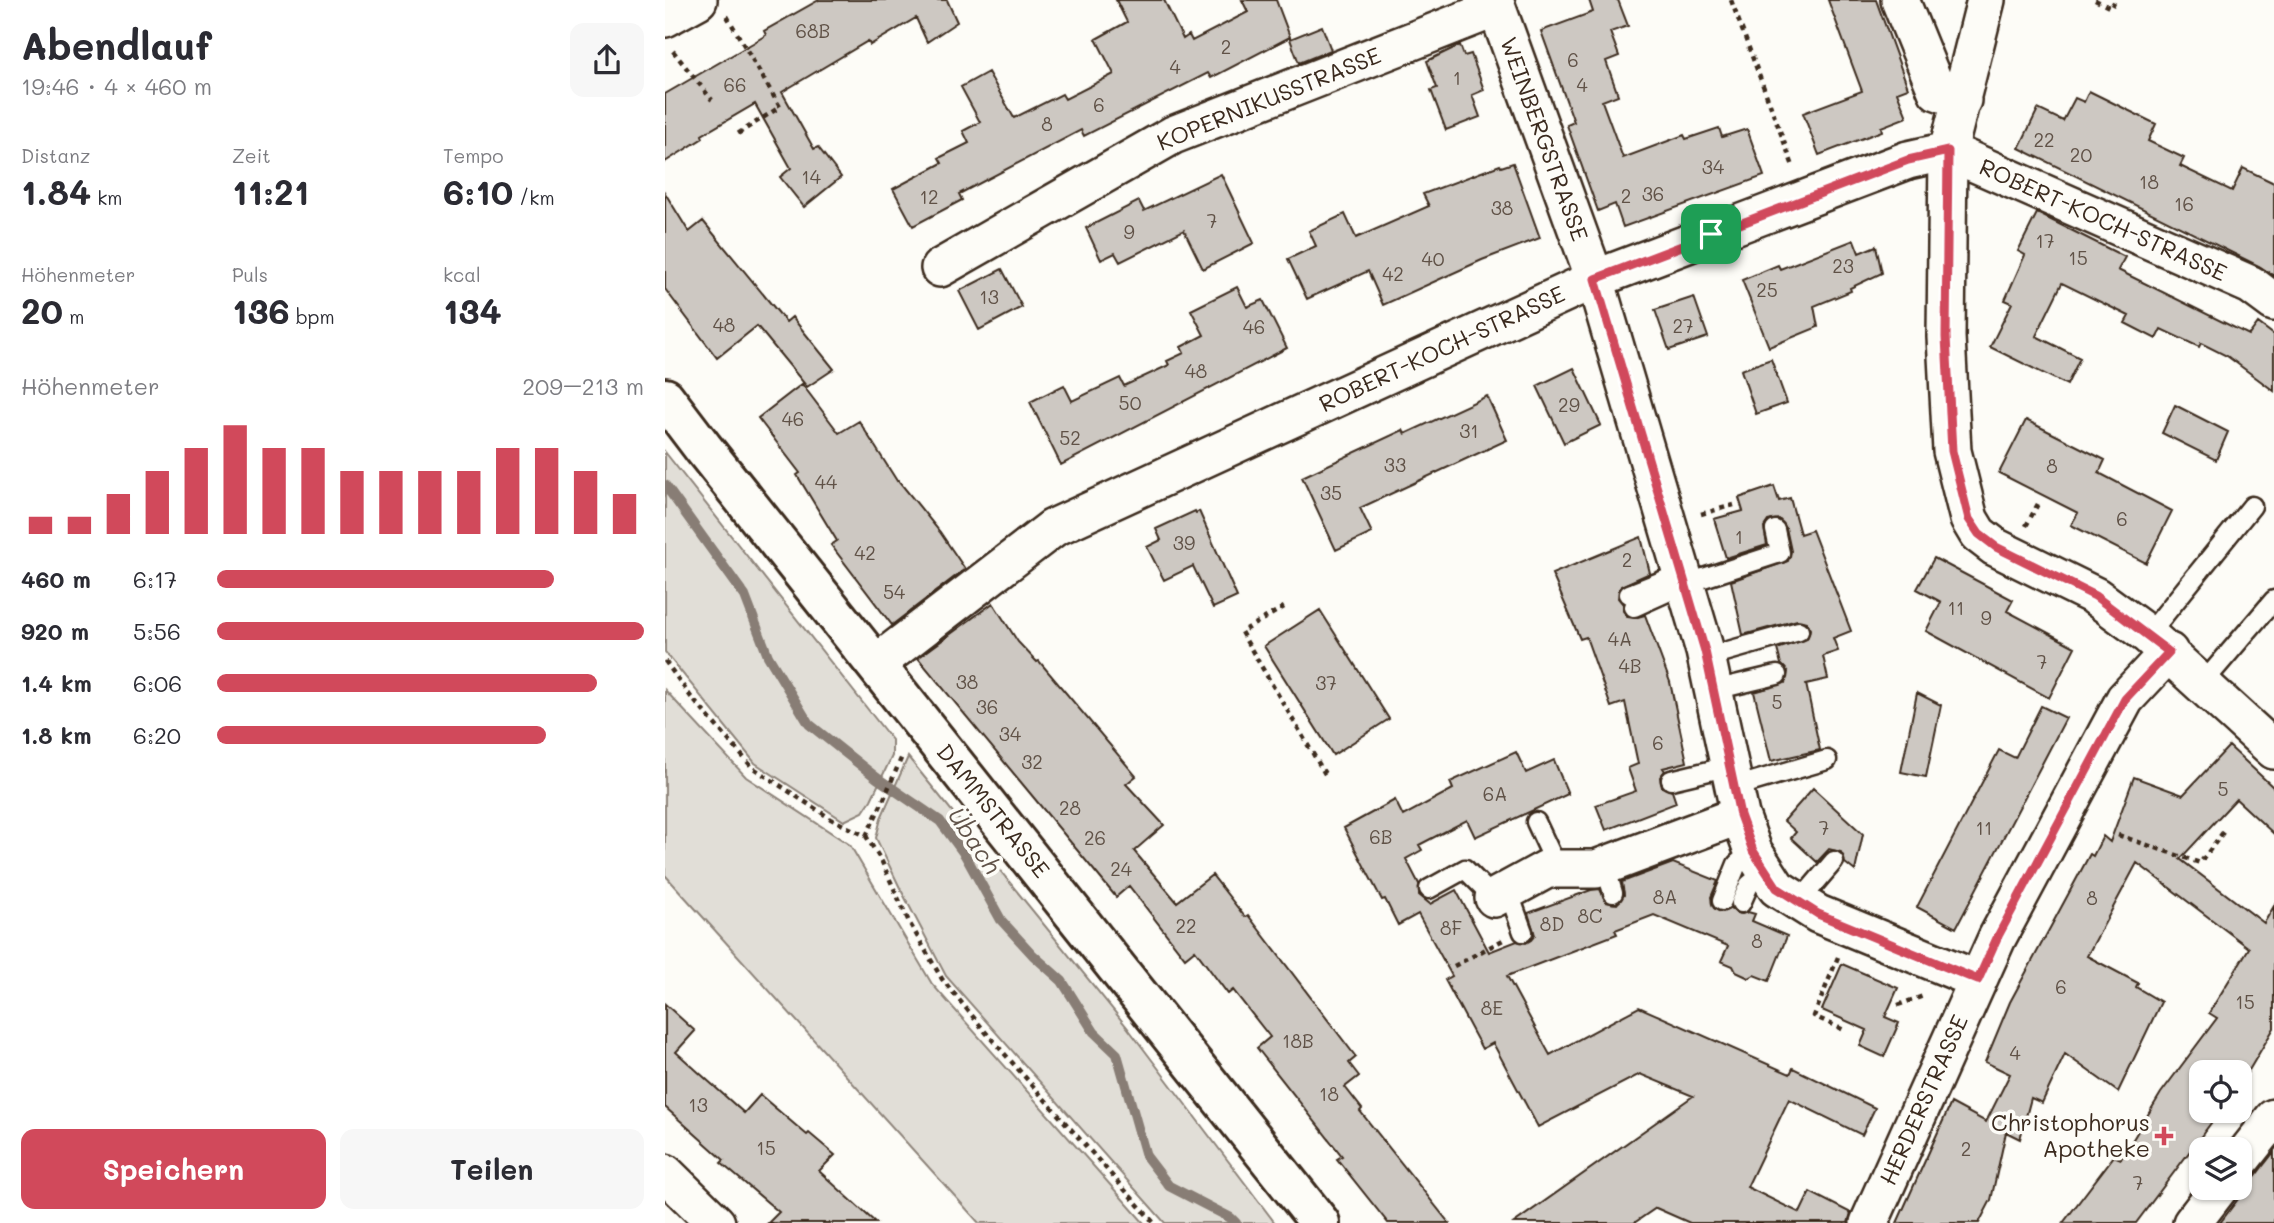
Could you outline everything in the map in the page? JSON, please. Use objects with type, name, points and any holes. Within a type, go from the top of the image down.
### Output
[{"type":"street","points":[[1900,0],[1937,91],[1962,100]]},
{"type":"street","points":[[1986,0],[1948,151],[1946,337],[1952,451],[1969,519],[1979,534],[1996,547],[2095,596],[2159,643],[2274,751]]},
{"type":"street","name":"KOPERNIKUSSTRASSE","points":[[940,268],[1173,135],[1495,4]]},
{"type":"street","name":"WEINBERGSTRASSE","points":[[1495,4],[1595,279],[1684,579],[1710,673],[1735,789],[1759,861]]},
{"type":"street","points":[[669,34],[712,6]]},
{"type":"street","name":"ROBERT-KOCH-STRASSE","points":[[876,664],[1053,528],[1595,279],[1908,160],[1948,151],[2246,283],[2274,302]]},
{"type":"street","name":"DAMMSTRASSE","points":[[665,398],[1320,1223]]},
{"type":"street","name":"HERDERSTRASSE","points":[[1869,1223],[1997,938],[2125,699],[2159,643]]},
{"type":"street","points":[[1501,894],[1547,869],[1596,869],[1609,880],[1735,789]]},
{"type":"street","points":[[1759,861],[1777,888],[1818,914],[1978,980]]},
{"type":"street","points":[[2252,1146],[2274,1118]]},
{"type":"street","points":[[665,1173],[716,1223]]},
{"type":"street","points":[[2192,1223],[2210,1200]]},
{"type":"lane","points":[[2159,643],[2252,506]]},
{"type":"lane","points":[[1631,601],[1684,579],[1780,553],[1775,530]]},
{"type":"lane","points":[[2203,683],[2274,600]]},
{"type":"lane","points":[[1710,673],[1799,631]]},
{"type":"lane","points":[[1710,673],[1777,675]]},
{"type":"lane","points":[[1671,780],[1735,789],[1828,760]]},
{"type":"lane","points":[[1536,822],[1557,869]]},
{"type":"lane","points":[[1722,901],[1737,864],[1759,861],[1741,904]]},
{"type":"lane","points":[[1799,902],[1834,861]]},
{"type":"lane","points":[[1429,889],[1465,869],[1501,894],[1523,932]]},
{"type":"path","points":[[1731,0],[1805,199]]},
{"type":"path","points":[[2095,0],[2111,8],[2115,0]]},
{"type":"path","points":[[712,6],[780,107],[736,135]]},
{"type":"path","points":[[669,34],[712,100]]},
{"type":"path","points":[[1284,607],[1241,632],[1325,774]]},
{"type":"path","points":[[665,661],[691,696],[752,767],[831,819],[866,835],[882,862],[909,922],[942,979],[1154,1223]]},
{"type":"path","points":[[866,835],[884,801],[907,745]]},
{"type":"path","points":[[2118,835],[2200,863],[2224,831]]},
{"type":"path","points":[[1454,966],[1506,939],[1501,894]]},
{"type":"path","points":[[1846,1031],[1814,1016],[1850,927]]},
{"type":"shaded area","points":[[665,452],[892,740],[892,756],[863,812],[844,821],[755,763],[665,652]]},
{"type":"shaded area","points":[[665,690],[746,777],[850,845],[932,984],[1144,1223],[979,1223],[665,875]]},
{"type":"shaded area","points":[[908,757],[1127,1027],[1275,1223],[1165,1223],[946,976],[876,838],[881,818]]},
{"type":"building","points":[[819,0],[947,0],[957,22],[927,42],[916,18],[870,45],[868,41],[782,92],[814,149],[818,147],[841,177],[804,207],[780,177],[791,168],[755,104],[702,135],[703,138],[665,162],[665,94],[753,43],[766,35],[764,31]]},
{"type":"building","points":[[1116,0],[1164,0],[1183,39],[1189,35],[1192,41],[1248,12],[1242,0],[1276,0],[1290,37],[1211,78],[1208,73],[1084,136],[1081,130],[959,194],[962,200],[913,226],[893,189],[942,163],[939,158],[969,143],[963,131],[980,122],[961,87],[988,72],[1014,118],[1062,94],[1065,99],[1114,74],[1096,39],[1127,22]]},
{"type":"building","points":[[1589,0],[1618,0],[1628,26],[1610,32],[1619,56],[1606,61],[1618,95],[1602,101],[1623,158],[1684,135],[1686,139],[1719,128],[1722,137],[1747,129],[1764,176],[1623,227],[1615,204],[1598,211],[1567,125],[1574,122],[1541,31],[1593,12]]},
{"type":"building","points":[[1828,0],[1876,0],[1908,88],[1897,92],[1907,117],[1881,127],[1882,131],[1819,155],[1803,113],[1862,91]]},
{"type":"building","points":[[1322,26],[1331,50],[1299,63],[1290,39]]},
{"type":"building","points":[[1460,45],[1464,56],[1471,54],[1484,90],[1472,95],[1480,117],[1446,130],[1431,90],[1437,88],[1427,61]]},
{"type":"building","points":[[2089,91],[2156,124],[2148,141],[2184,158],[2180,166],[2232,191],[2243,168],[2274,183],[2274,276],[2259,266],[2019,148],[2038,109],[2063,121],[2075,98],[2084,102]]},
{"type":"building","points":[[1513,163],[1540,238],[1482,260],[1383,305],[1368,271],[1307,299],[1288,259],[1316,246],[1309,231],[1345,214],[1356,238],[1429,206],[1423,194],[1500,165],[1501,167]]},
{"type":"building","points":[[1221,174],[1254,243],[1203,269],[1184,230],[1120,262],[1115,253],[1101,260],[1086,228],[1139,201],[1144,211]]},
{"type":"building","points":[[665,193],[689,232],[703,221],[786,322],[792,317],[834,369],[807,387],[757,326],[717,358],[665,289]]},
{"type":"building","points":[[2037,213],[2125,257],[2118,270],[2249,335],[2258,323],[2274,335],[2274,391],[2227,356],[2201,343],[2199,347],[2161,329],[2156,339],[2125,323],[2129,316],[2062,283],[2036,336],[2080,358],[2067,385],[1990,347],[2012,303],[2005,300],[2025,255],[2018,251]]},
{"type":"building","points":[[1854,240],[1859,253],[1876,246],[1882,273],[1850,288],[1851,291],[1814,306],[1818,327],[1769,347],[1742,280],[1778,265],[1780,269]]},
{"type":"building","points":[[1002,269],[1022,307],[979,330],[959,291]]},
{"type":"building","points":[[1237,287],[1247,307],[1263,300],[1287,348],[1061,465],[1030,402],[1064,385],[1072,401],[1120,378],[1124,386],[1169,365],[1167,361],[1184,353],[1181,347],[1204,335],[1191,310]]},
{"type":"building","points":[[1694,297],[1708,337],[1669,350],[1655,310]]},
{"type":"building","points":[[1771,359],[1787,403],[1756,414],[1741,370]]},
{"type":"building","points":[[1574,368],[1601,425],[1564,443],[1537,386]]},
{"type":"building","points":[[802,384],[839,433],[859,421],[897,481],[940,532],[965,569],[892,625],[831,545],[837,541],[797,475],[800,473],[758,418]]},
{"type":"building","points":[[1487,396],[1507,440],[1360,508],[1372,533],[1336,550],[1302,477],[1403,430],[1405,434]]},
{"type":"building","points":[[2175,405],[2228,432],[2216,460],[2162,433]]},
{"type":"building","points":[[2026,420],[2105,460],[2099,473],[2172,511],[2146,563],[2071,525],[2078,513],[1999,473]]},
{"type":"building","points":[[1774,486],[1779,501],[1790,498],[1800,534],[1812,530],[1851,631],[1833,638],[1838,651],[1823,656],[1828,679],[1806,684],[1820,750],[1771,761],[1754,692],[1785,683],[1788,672],[1781,664],[1777,649],[1807,639],[1810,629],[1806,622],[1797,620],[1743,635],[1731,581],[1788,561],[1791,551],[1786,528],[1779,519],[1768,521],[1764,527],[1767,545],[1726,558],[1714,519],[1743,511],[1739,498]]},
{"type":"building","points":[[1199,511],[1237,597],[1213,608],[1193,566],[1164,580],[1147,547],[1161,540],[1156,529]]},
{"type":"building","points":[[1641,537],[1650,573],[1621,586],[1618,598],[1628,617],[1645,615],[1670,682],[1687,762],[1663,768],[1665,771],[1660,777],[1662,787],[1672,791],[1676,803],[1606,830],[1596,805],[1636,791],[1628,768],[1638,764],[1625,702],[1611,707],[1586,637],[1580,639],[1552,574]]},
{"type":"building","points":[[1934,558],[2013,600],[2007,611],[2075,647],[2049,698],[1926,631],[1941,602],[1917,589]]},
{"type":"building","points":[[993,603],[1018,642],[1039,661],[1136,776],[1126,784],[1164,825],[1134,851],[1177,902],[1212,875],[1245,917],[1248,915],[1356,1057],[1349,1063],[1359,1076],[1345,1087],[1362,1109],[1360,1111],[1449,1223],[1388,1223],[1337,1159],[1342,1156],[1257,1048],[1270,1037],[1233,990],[1228,994],[1195,950],[1185,958],[1129,886],[1116,897],[918,658]]},
{"type":"building","points":[[1320,610],[1389,719],[1333,755],[1264,646]]},
{"type":"building","points":[[1917,693],[1941,705],[1926,777],[1901,772]]},
{"type":"building","points":[[2041,706],[2066,718],[1956,928],[1917,907],[1999,750],[2015,758]]},
{"type":"building","points":[[2229,746],[2274,788],[2274,834],[2236,799],[2180,859],[2264,923],[2274,906],[2274,1028],[2252,1065],[2252,1060],[2189,1060],[2189,1123],[2211,1123],[2200,1137],[2189,1137],[2189,1152],[2136,1223],[2063,1223],[2114,1156],[2121,1159],[2161,1093],[2217,1018],[2209,1013],[2249,948],[2137,863],[2087,956],[2138,983],[2136,987],[2161,1002],[2118,1092],[2065,1054],[2042,1103],[2031,1098],[2020,1139],[2006,1132],[1991,1200],[1979,1223],[1897,1223],[1951,1103],[1986,1122],[2010,1074],[1985,1062],[2010,1002],[2090,854],[2093,856],[2103,836],[2110,842],[2134,777],[2183,795]]},
{"type":"building","points":[[1516,752],[1526,773],[1554,760],[1568,794],[1475,837],[1467,820],[1419,845],[1422,850],[1406,859],[1419,884],[1419,895],[1430,904],[1456,890],[1489,952],[1517,941],[1526,943],[1531,940],[1535,935],[1528,913],[1600,889],[1606,902],[1617,904],[1624,895],[1622,882],[1673,863],[1718,881],[1711,897],[1714,908],[1723,912],[1731,908],[1736,913],[1755,914],[1752,921],[1787,936],[1769,981],[1754,975],[1749,978],[1721,961],[1728,946],[1654,915],[1615,930],[1617,934],[1507,976],[1550,1055],[1639,1007],[1790,1074],[1793,1068],[1875,1108],[1862,1135],[1789,1099],[1747,1187],[1800,1213],[1810,1192],[1851,1213],[1848,1223],[1690,1223],[1656,1208],[1634,1223],[1514,1223],[1693,1096],[1640,1074],[1538,1127],[1493,1043],[1482,1049],[1445,980],[1452,976],[1418,914],[1398,925],[1344,828],[1395,800],[1403,816],[1453,789],[1450,782]]},
{"type":"building","points":[[1813,788],[1863,834],[1855,871],[1845,863],[1841,852],[1829,849],[1817,862],[1791,838],[1796,832],[1784,821]]},
{"type":"building","points":[[1842,964],[1898,988],[1885,1017],[1899,1023],[1884,1057],[1860,1046],[1867,1030],[1822,1010]]},
{"type":"building","points":[[665,1004],[695,1031],[676,1052],[744,1113],[760,1095],[835,1155],[819,1171],[876,1223],[768,1223],[779,1212],[721,1163],[724,1160],[665,1107]]},
{"type":"building","points":[[2274,1152],[2274,1223],[2220,1223],[2237,1200],[2252,1200],[2252,1181]]},
{"type":"waterway","name":"Übach","points":[[665,485],[745,596],[768,656],[809,724],[877,778],[940,821],[965,855],[1001,920],[1033,955],[1062,981],[1094,1032],[1117,1054],[1146,1156],[1169,1186],[1236,1223]]},
{"type":"place","name":"Christophorus Apotheke","points":[[2164,1136]]},
{"type":"route","points":[[1948,151],[1946,337],[1952,451],[1969,519],[1979,534],[1996,547],[2095,596],[2169,652],[2125,699],[1997,938],[1978,980],[1818,914],[1777,888],[1753,851],[1740,815],[1705,651],[1595,279],[1711,234],[1908,160],[1948,151]]}]
